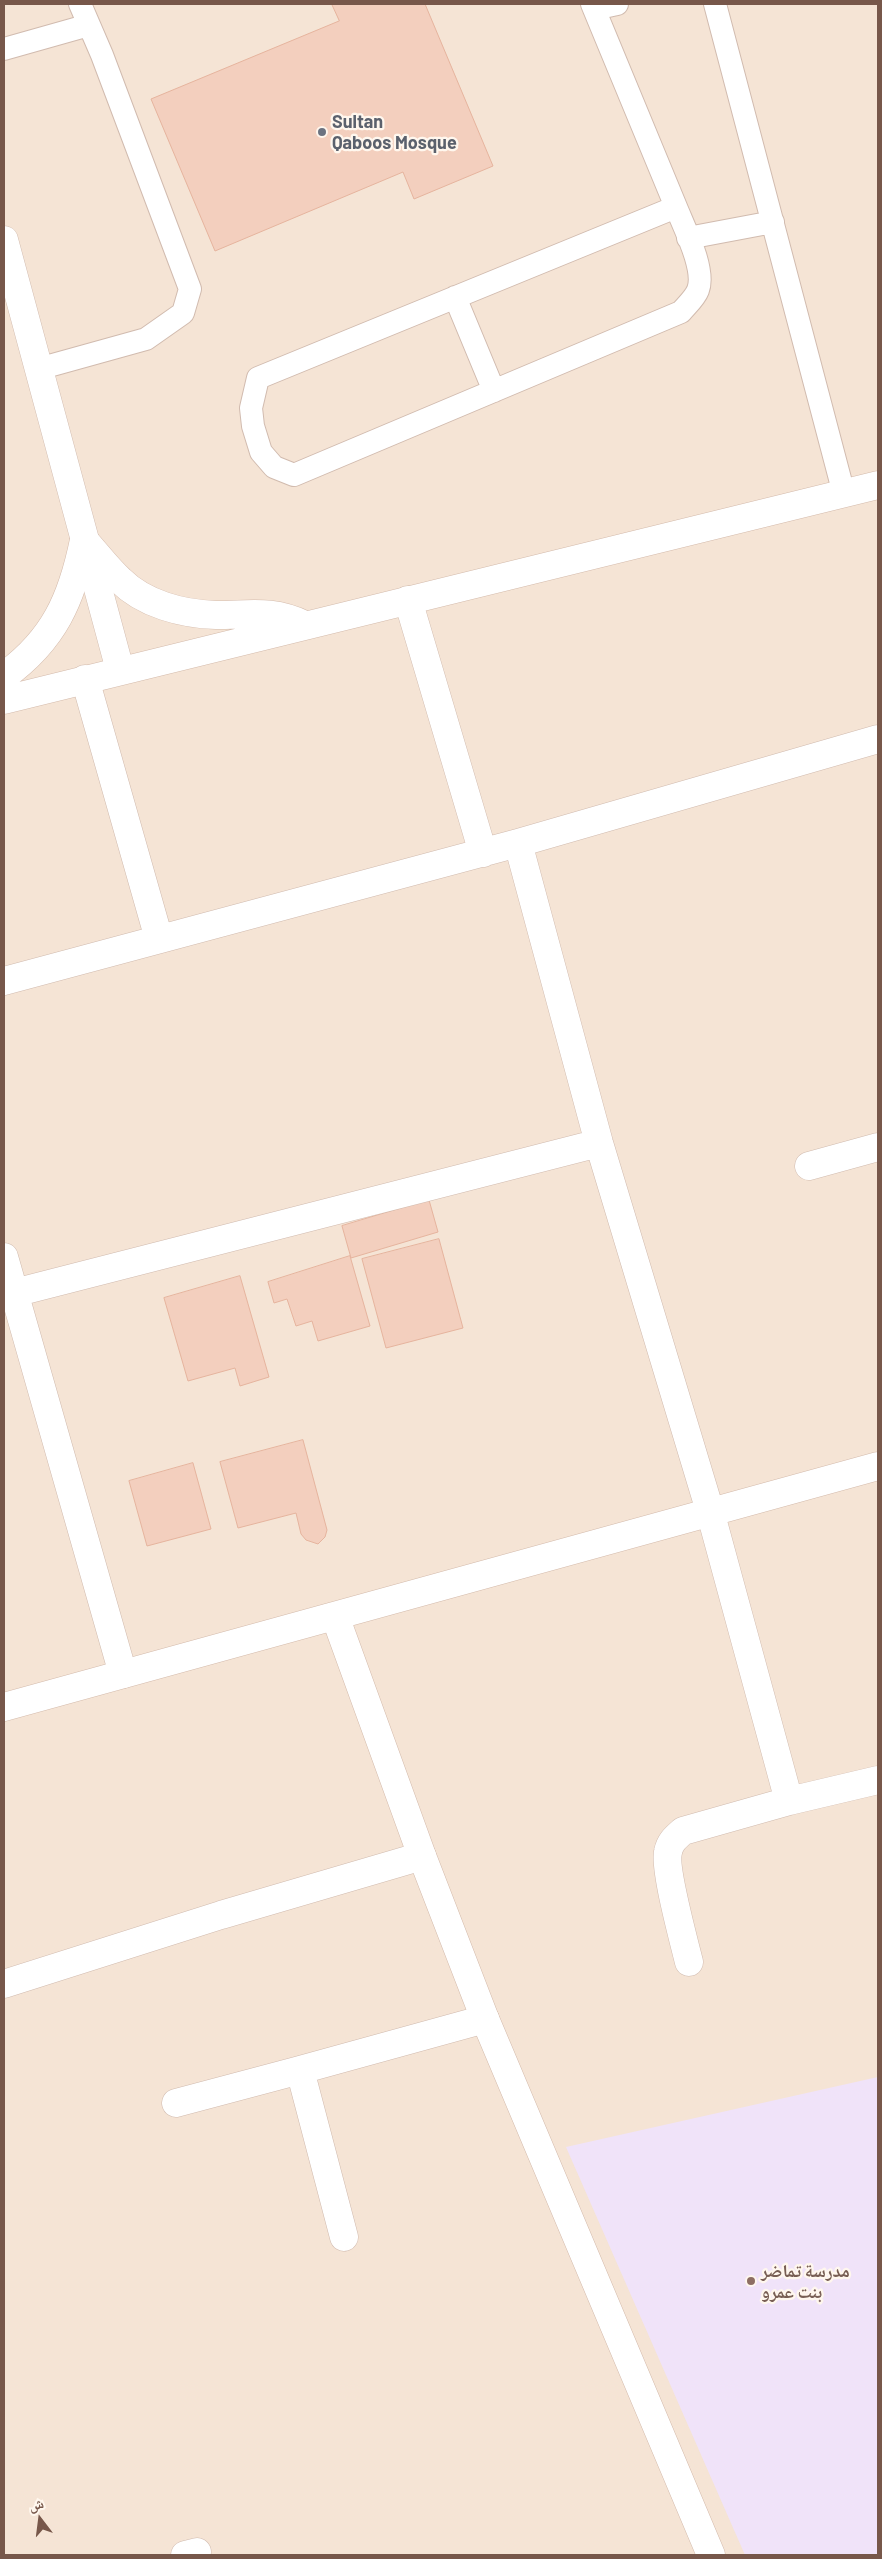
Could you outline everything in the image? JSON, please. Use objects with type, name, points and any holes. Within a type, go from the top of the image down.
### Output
[{"type":"street","points":[[4,240],[120,670]]},
{"type":"street","points":[[4,700],[878,485]]},
{"type":"street","points":[[84,540],[120,581],[160,605],[215,615],[263,612],[278,615],[305,625]]},
{"type":"street","points":[[4,676],[37,648],[63,612],[72,592],[84,540]]},
{"type":"street","points":[[408,600],[483,853]]},
{"type":"street","points":[[85,679],[159,939]]},
{"type":"street","points":[[4,981],[483,853],[878,739]]},
{"type":"street","points":[[518,843],[600,1142],[710,1511],[789,1801]]},
{"type":"street","points":[[14,1293],[600,1142]]},
{"type":"street","points":[[809,1166],[878,1147]]},
{"type":"street","points":[[4,1257],[123,1674]]},
{"type":"street","points":[[4,1707],[878,1466]]},
{"type":"street","points":[[335,1616],[422,1856],[485,2019],[711,2555]]},
{"type":"street","points":[[689,1962],[668,1871],[667,1854],[672,1840],[683,1832],[789,1801],[878,1780]]},
{"type":"street","points":[[4,1984],[221,1915],[422,1856]]},
{"type":"street","points":[[176,2103],[485,2019]]},
{"type":"street","points":[[300,2070],[344,2236]]},
{"type":"lane","points":[[38,368],[146,339],[183,313],[190,288],[80,4]]},
{"type":"lane","points":[[616,4],[593,6],[676,207],[688,238],[701,280],[697,292],[681,312],[294,475],[274,467],[261,452],[253,426],[251,408],[258,378],[676,207]]},
{"type":"lane","points":[[715,4],[844,494]]},
{"type":"lane","points":[[4,49],[89,26]]},
{"type":"lane","points":[[688,238],[773,222]]},
{"type":"lane","points":[[455,297],[494,391]]},
{"type":"shaded area","points":[[4,4],[878,4],[878,2555],[4,2555]]},
{"type":"shaded area","name":"مدرسة تماضر بنت عمرو","points":[[878,2077],[878,2555],[745,2555],[566,2147]]},
{"type":"building","name":"Sultan Qaboos Mosque","points":[[332,4],[425,4],[493,166],[414,199],[403,172],[215,251],[151,99],[339,21]]},
{"type":"building","points":[[429,1200],[438,1232],[351,1258],[342,1226]]},
{"type":"building","points":[[439,1239],[463,1328],[386,1348],[362,1259]]},
{"type":"building","points":[[350,1256],[370,1326],[318,1341],[312,1321],[296,1326],[287,1299],[274,1303],[268,1282]]},
{"type":"building","points":[[240,1276],[269,1377],[240,1386],[235,1368],[188,1381],[164,1298]]},
{"type":"building","points":[[303,1440],[327,1530],[325,1537],[318,1544],[306,1540],[301,1534],[296,1513],[238,1528],[220,1462]]},
{"type":"building","points":[[193,1463],[211,1529],[147,1546],[129,1481]]},
{"type":"place","name":"Sultan Qaboos Mosque","points":[[322,132]]},
{"type":"place","name":"مدرسة تماضر بنت عمرو","points":[[751,2281]]}]
